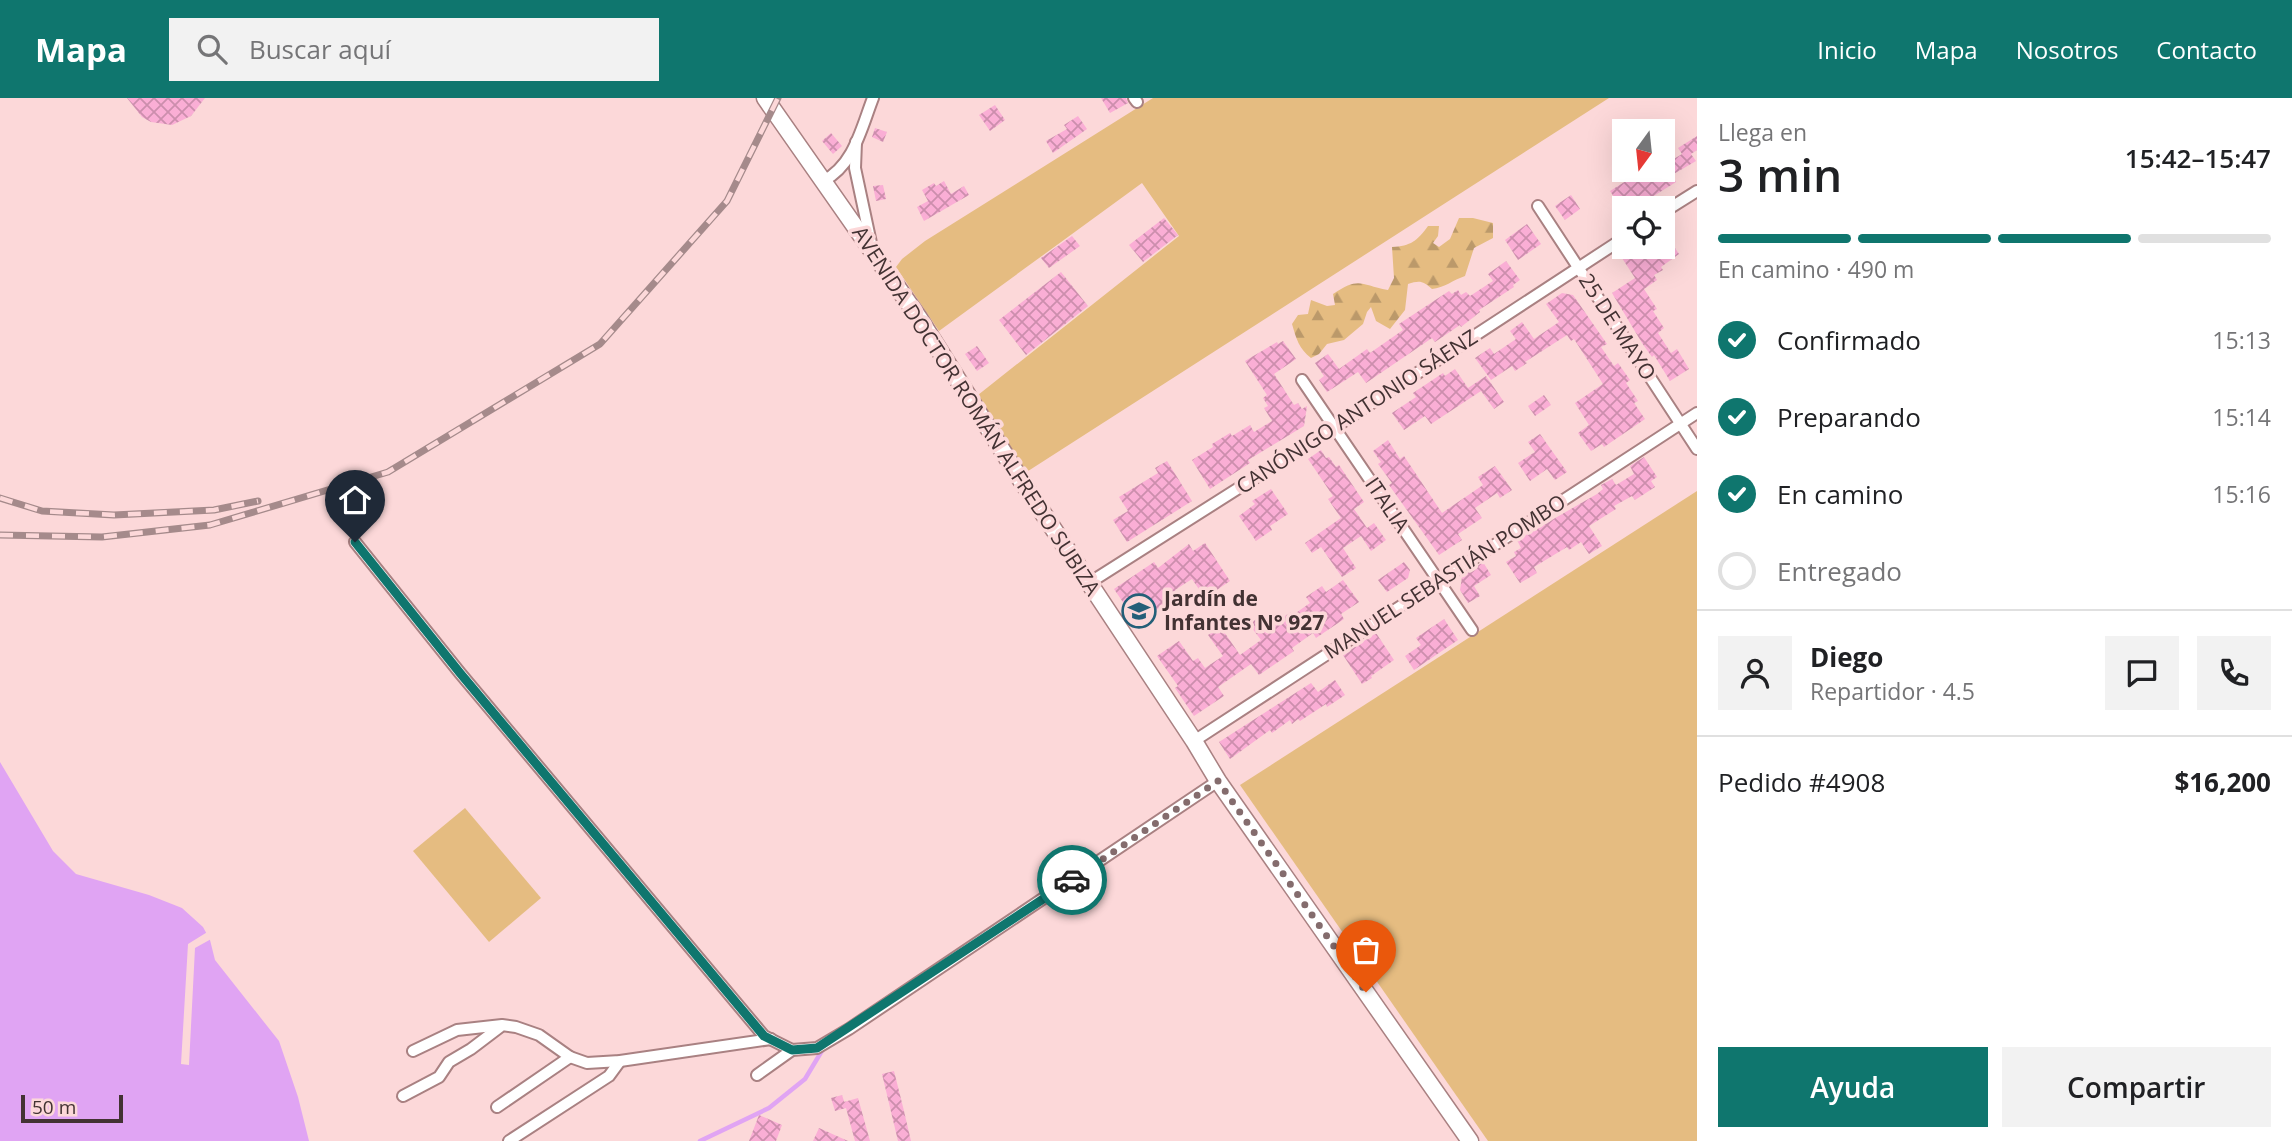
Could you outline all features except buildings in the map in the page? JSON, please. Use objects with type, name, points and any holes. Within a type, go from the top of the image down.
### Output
[{"type":"main road","name":"AVENIDA DOCTOR ROMÁN ALFREDO SUBIZA","points":[[765,98],[916,314],[1218,781],[1470,1141]]},
{"type":"street","points":[[822,181],[840,170],[856,142],[873,98]]},
{"type":"street","points":[[856,142],[855,168],[873,253]]},
{"type":"street","points":[[1675,205],[1697,191]]},
{"type":"street","name":"25 DE MAYO","points":[[1538,206],[1697,449]]},
{"type":"street","name":"CANÓNIGO ANTONIO SÁENZ","points":[[1089,583],[1335,427],[1612,246]]},
{"type":"street","name":"ITALIA","points":[[1302,380],[1472,630]]},
{"type":"street","name":"MANUEL SEBASTIÁN POMBO","points":[[1194,741],[1697,413]]},
{"type":"street","points":[[355,542],[487,705],[764,1036],[792,1050],[817,1048],[849,1029],[1218,781]]},
{"type":"street","points":[[413,1051],[457,1030],[502,1025],[539,1035],[570,1057],[587,1063],[620,1061],[771,1040]]},
{"type":"street","points":[[403,1096],[439,1077],[449,1062],[502,1025]]},
{"type":"street","points":[[757,1075],[792,1050]]},
{"type":"street","points":[[497,1107],[570,1057]]},
{"type":"street","points":[[509,1141],[609,1076],[620,1061]]},
{"type":"green space","points":[[1153,98],[1609,98],[1025,473],[978,395],[1179,236],[1142,183],[939,331],[896,267],[925,241]]},
{"type":"green space","points":[[1459,218],[1493,223],[1493,238],[1474,248],[1465,276],[1432,289],[1421,282],[1408,284],[1405,310],[1390,329],[1376,321],[1371,307],[1363,324],[1344,340],[1327,344],[1319,354],[1311,358],[1304,351],[1292,324],[1298,315],[1308,314],[1311,300],[1327,306],[1335,305],[1333,294],[1349,285],[1360,283],[1388,290],[1394,278],[1392,247],[1413,242],[1428,226],[1439,226],[1438,236],[1433,243],[1439,247],[1450,239]]},
{"type":"green space","points":[[1697,491],[1697,1141],[1488,1141],[1240,785]]},
{"type":"green space","points":[[465,808],[541,898],[489,942],[413,851]]},
{"type":"shaded area","points":[[0,762],[53,851],[76,874],[149,895],[182,908],[203,927],[210,940],[215,960],[279,1041],[298,1097],[309,1141],[0,1141]]},
{"type":"pier","points":[[209,931],[213,938],[195,948],[189,1065],[181,1064],[188,944]]},
{"type":"waterway","points":[[700,1141],[769,1108],[805,1079],[823,1049]]},
{"type":"railway","points":[[0,535],[102,537],[210,525],[388,472],[600,344],[727,201],[778,98]]},
{"type":"railway","points":[[0,498],[42,511],[114,515],[214,510],[258,501]]},
{"type":"way so far","points":[[1072,880],[1218,781],[1366,992]]},
{"type":"place","name":"Jardín de Infantes N° 927","points":[[1139,611]]},
{"type":"route","points":[[355,542],[460,673],[764,1036],[792,1050],[817,1048],[1072,880]]}]
